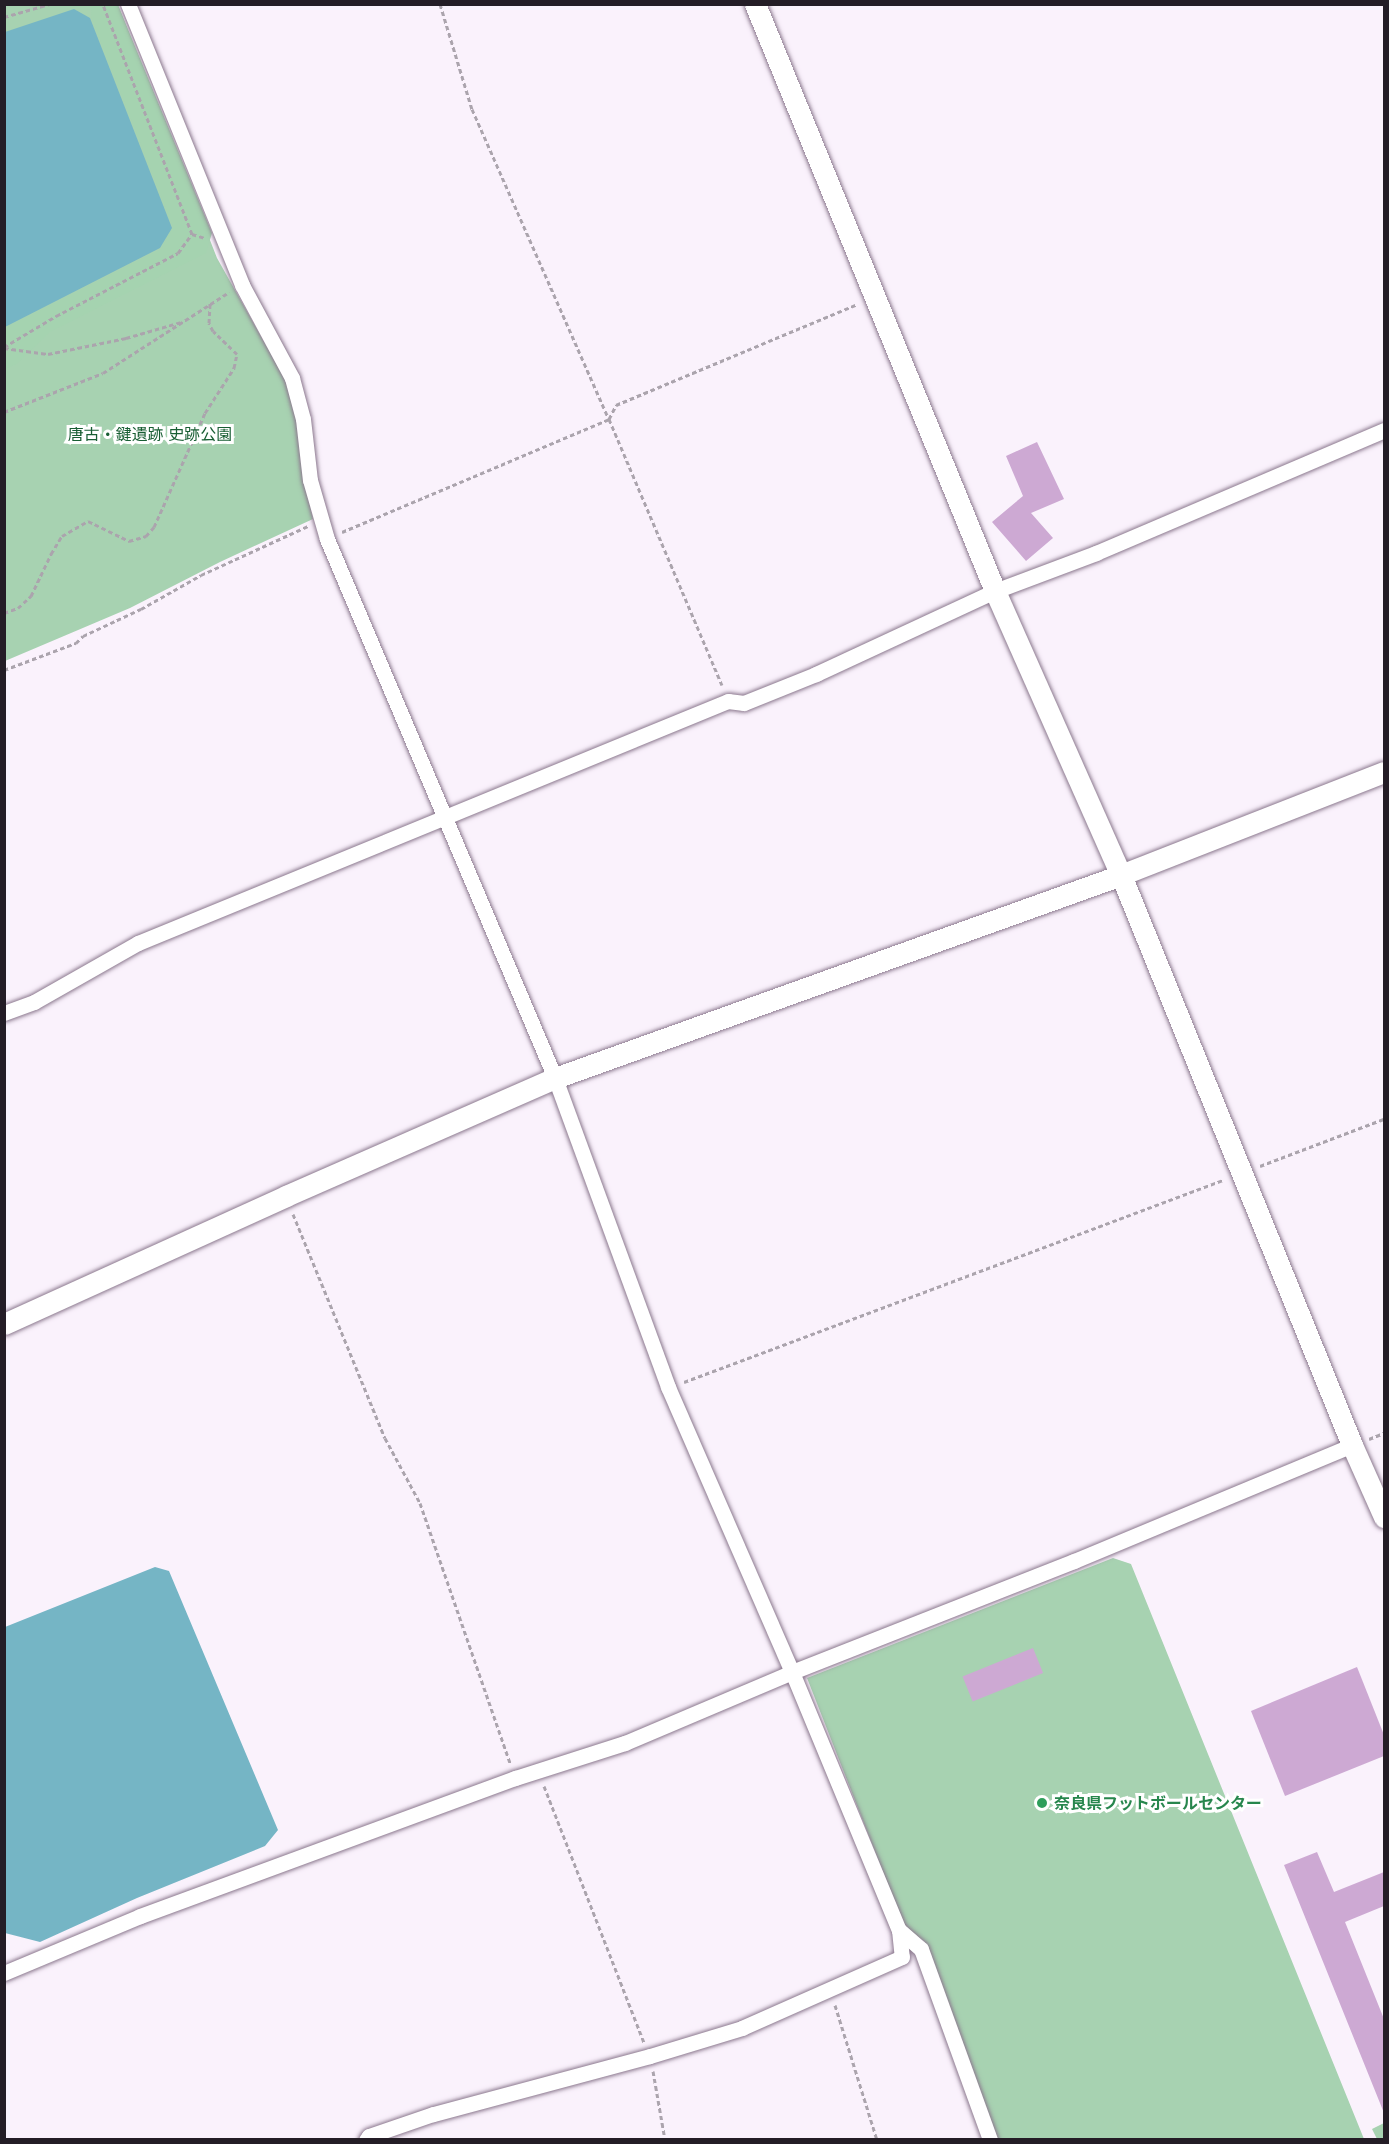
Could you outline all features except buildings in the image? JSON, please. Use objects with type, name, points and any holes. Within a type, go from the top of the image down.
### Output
[{"type":"street","points":[[129,4],[242,285],[292,378],[303,418],[310,480],[327,538],[555,1078],[668,1388],[792,1672],[899,1930],[902,1957],[742,2028],[650,2056],[433,2114],[366,2139]]},
{"type":"street","points":[[755,4],[995,591],[1121,875],[1352,1445],[1384,1517]]},
{"type":"street","points":[[4,1013],[34,1002],[138,944],[728,701],[744,703],[816,674],[995,591],[1096,553],[1384,430]]},
{"type":"street","points":[[4,1324],[286,1196],[555,1078],[1121,875],[1384,772]]},
{"type":"street","points":[[4,1973],[140,1916],[515,1778],[625,1743],[792,1672],[1074,1561],[1352,1445]]},
{"type":"street","points":[[899,1930],[921,1948],[990,2139]]},
{"type":"path","points":[[4,17],[50,4]]},
{"type":"path","points":[[4,347],[56,316],[178,253],[192,234],[103,4]]},
{"type":"path","points":[[440,4],[472,109],[609,419],[728,701]]},
{"type":"path","points":[[4,412],[103,373],[185,321],[210,301],[242,285]]},
{"type":"path","points":[[327,538],[609,419],[616,405],[875,296]]},
{"type":"path","points":[[4,613],[18,608],[31,596],[62,536],[88,521],[129,540],[139,540],[154,526],[205,413],[234,368],[237,354],[213,331],[209,322],[210,301]]},
{"type":"path","points":[[4,347],[48,354],[69,351],[185,321]]},
{"type":"path","points":[[4,670],[75,643],[83,636],[141,609],[201,575],[321,520]]},
{"type":"path","points":[[668,1388],[1384,1119]]},
{"type":"path","points":[[286,1196],[385,1438],[420,1503],[515,1778]]},
{"type":"path","points":[[538,1770],[650,2056],[665,2139]]},
{"type":"path","points":[[831,1989],[877,2139]]},
{"type":"green space","points":[[92,4],[118,5],[212,233],[206,253],[50,332],[17,364],[5,369],[5,328],[161,249],[173,227],[91,17]]},
{"type":"green space","name":"唐古・鍵遺跡 史跡公園","points":[[5,5],[118,5],[217,258],[286,381],[297,420],[301,465],[313,519],[220,562],[130,608],[5,661]]},
{"type":"green space","name":"奈良県フットボールセンター","points":[[1113,1558],[1131,1564],[1364,2139],[996,2139],[924,1941],[905,1928],[807,1678]]},
{"type":"green space","points":[[1384,2123],[1384,2139],[1377,2139],[1372,2129]]},
{"type":"water","points":[[74,9],[90,18],[172,228],[160,248],[5,327],[5,32]]},
{"type":"water","points":[[155,1567],[169,1571],[278,1830],[265,1846],[137,1898],[40,1942],[5,1933],[5,1627]]},
{"type":"place","name":"奈良県フットボールセンター","points":[[1042,1803]]}]
